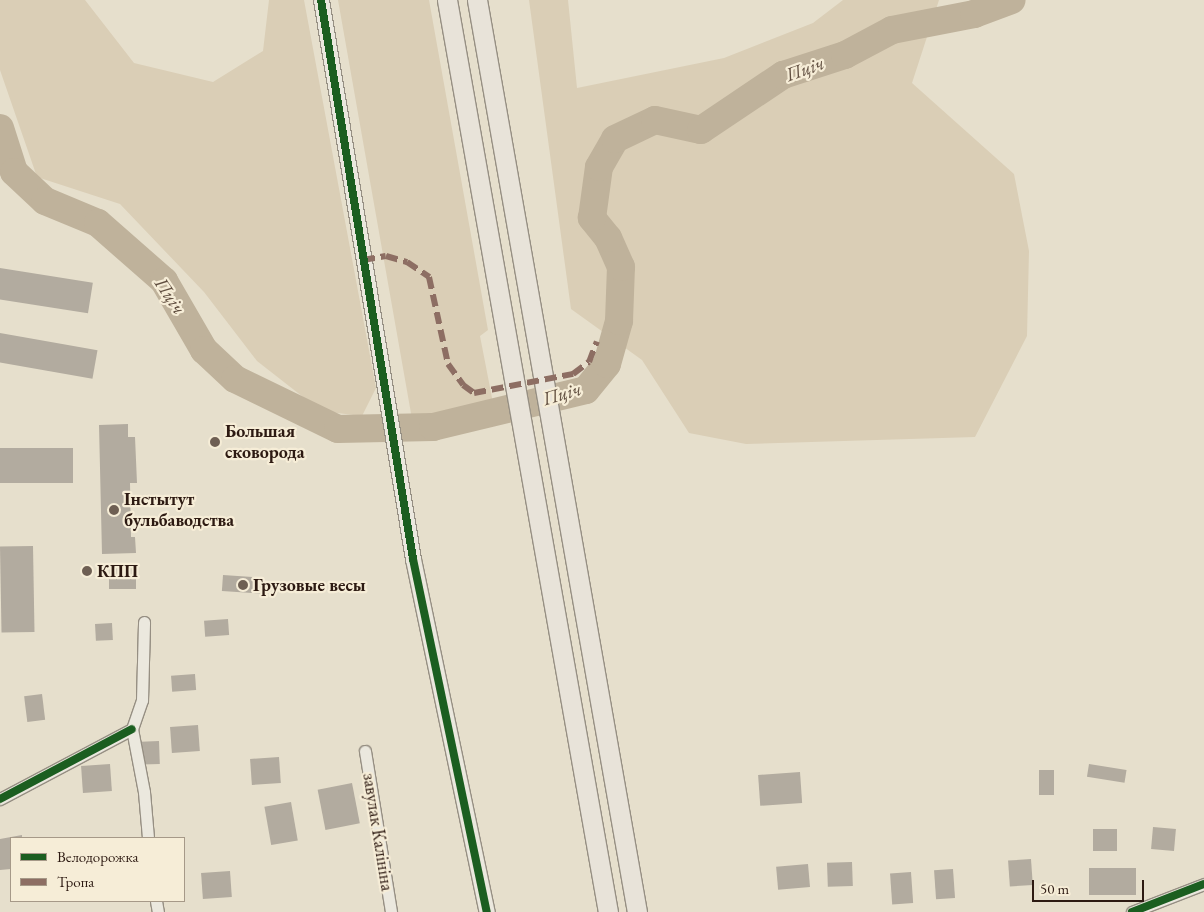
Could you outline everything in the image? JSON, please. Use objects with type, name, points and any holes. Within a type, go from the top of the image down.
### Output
[{"type":"highway","points":[[447,0],[510,347],[608,912]]},
{"type":"highway","points":[[477,0],[636,911]]},
{"type":"street","points":[[321,0],[387,390],[400,482],[487,912]]},
{"type":"street","points":[[144,622],[142,700],[132,729],[144,792],[148,837]]},
{"type":"street","points":[[0,798],[132,729]]},
{"type":"street","name":"завулак Калініна","points":[[365,751],[391,912]]},
{"type":"street","points":[[1132,912],[1204,884]]},
{"type":"shaded area","points":[[0,0],[85,0],[134,63],[213,82],[263,51],[269,0],[304,0],[376,388],[362,416],[321,411],[257,361],[204,292],[120,204],[37,177],[0,70]]},
{"type":"shaded area","points":[[338,0],[429,0],[488,330],[480,336],[493,403],[433,420],[412,419]]},
{"type":"shaded area","points":[[529,0],[568,0],[577,88],[724,58],[813,23],[843,0],[939,0],[912,83],[1014,174],[1029,251],[1027,336],[975,437],[746,444],[689,433],[642,360],[571,309]]},
{"type":"building","points":[[0,268],[93,283],[88,313],[0,299]]},
{"type":"building","points":[[0,333],[97,350],[92,379],[0,362]]},
{"type":"building","points":[[128,424],[128,437],[135,437],[137,483],[130,483],[131,537],[135,537],[136,553],[102,554],[99,425]]},
{"type":"building","points":[[0,448],[73,448],[73,483],[0,483]]},
{"type":"building","points":[[33,546],[35,632],[2,633],[0,547]]},
{"type":"building","name":"КПП","points":[[83,566],[90,566],[90,575],[84,575]]},
{"type":"building","points":[[109,567],[136,567],[136,589],[109,589]]},
{"type":"building","name":"Грузовые весы","points":[[223,575],[263,578],[262,594],[222,591]]},
{"type":"building","points":[[228,619],[229,635],[205,637],[204,621]]},
{"type":"building","points":[[112,623],[113,640],[96,641],[95,624]]},
{"type":"building","points":[[195,674],[196,690],[172,692],[171,676]]},
{"type":"building","points":[[42,694],[45,720],[27,722],[24,696]]},
{"type":"building","points":[[198,725],[200,751],[172,753],[170,727]]},
{"type":"building","points":[[159,741],[160,764],[142,765],[141,742]]},
{"type":"building","points":[[279,757],[281,783],[252,785],[250,759]]},
{"type":"building","points":[[110,764],[112,791],[83,793],[81,766]]},
{"type":"building","points":[[1089,764],[1127,770],[1124,783],[1087,777]]},
{"type":"building","points":[[1039,770],[1054,770],[1054,795],[1039,795]]},
{"type":"building","points":[[800,772],[802,803],[760,806],[758,775]]},
{"type":"building","points":[[352,783],[360,823],[325,830],[318,790]]},
{"type":"building","points":[[291,802],[298,840],[271,845],[264,807]]},
{"type":"building","points":[[1153,827],[1176,829],[1174,851],[1151,849]]},
{"type":"building","points":[[1093,829],[1117,829],[1117,851],[1093,851]]},
{"type":"building","points":[[10,837],[10,869],[0,870],[0,839]]},
{"type":"building","points":[[1031,859],[1033,885],[1010,887],[1008,861]]},
{"type":"building","points":[[852,862],[853,886],[828,887],[827,863]]},
{"type":"building","points":[[808,864],[810,887],[778,890],[776,867]]},
{"type":"building","points":[[1089,868],[1136,868],[1136,895],[1089,895]]},
{"type":"building","points":[[953,869],[955,898],[936,899],[934,870]]},
{"type":"building","points":[[230,871],[232,897],[203,899],[201,873]]},
{"type":"building","points":[[911,872],[913,903],[892,904],[890,873]]},
{"type":"waterway","name":"Пціч","points":[[0,128],[14,172],[45,201],[98,223],[164,281],[204,350],[235,379],[338,429],[433,427],[586,390],[607,364],[619,321],[621,267],[608,238],[592,218],[599,167],[615,139],[655,120],[701,130],[783,75],[845,55],[892,30],[974,14],[1012,0]]},
{"type":"marked path","points":[[363,260],[386,256],[407,262],[429,277],[448,364],[463,385],[474,393],[573,374],[589,362],[597,341]]},
{"type":"cycle path","points":[[321,0],[413,559],[487,912]]},
{"type":"cycle path","points":[[0,799],[132,729]]},
{"type":"cycle path","points":[[1132,912],[1204,884]]},
{"type":"place","name":"Большая сковорода","points":[[215,442]]},
{"type":"place","name":"Інстытут бульбаводства","points":[[114,510]]},
{"type":"place","name":"КПП","points":[[87,571]]},
{"type":"place","name":"Грузовые весы","points":[[243,585]]}]
